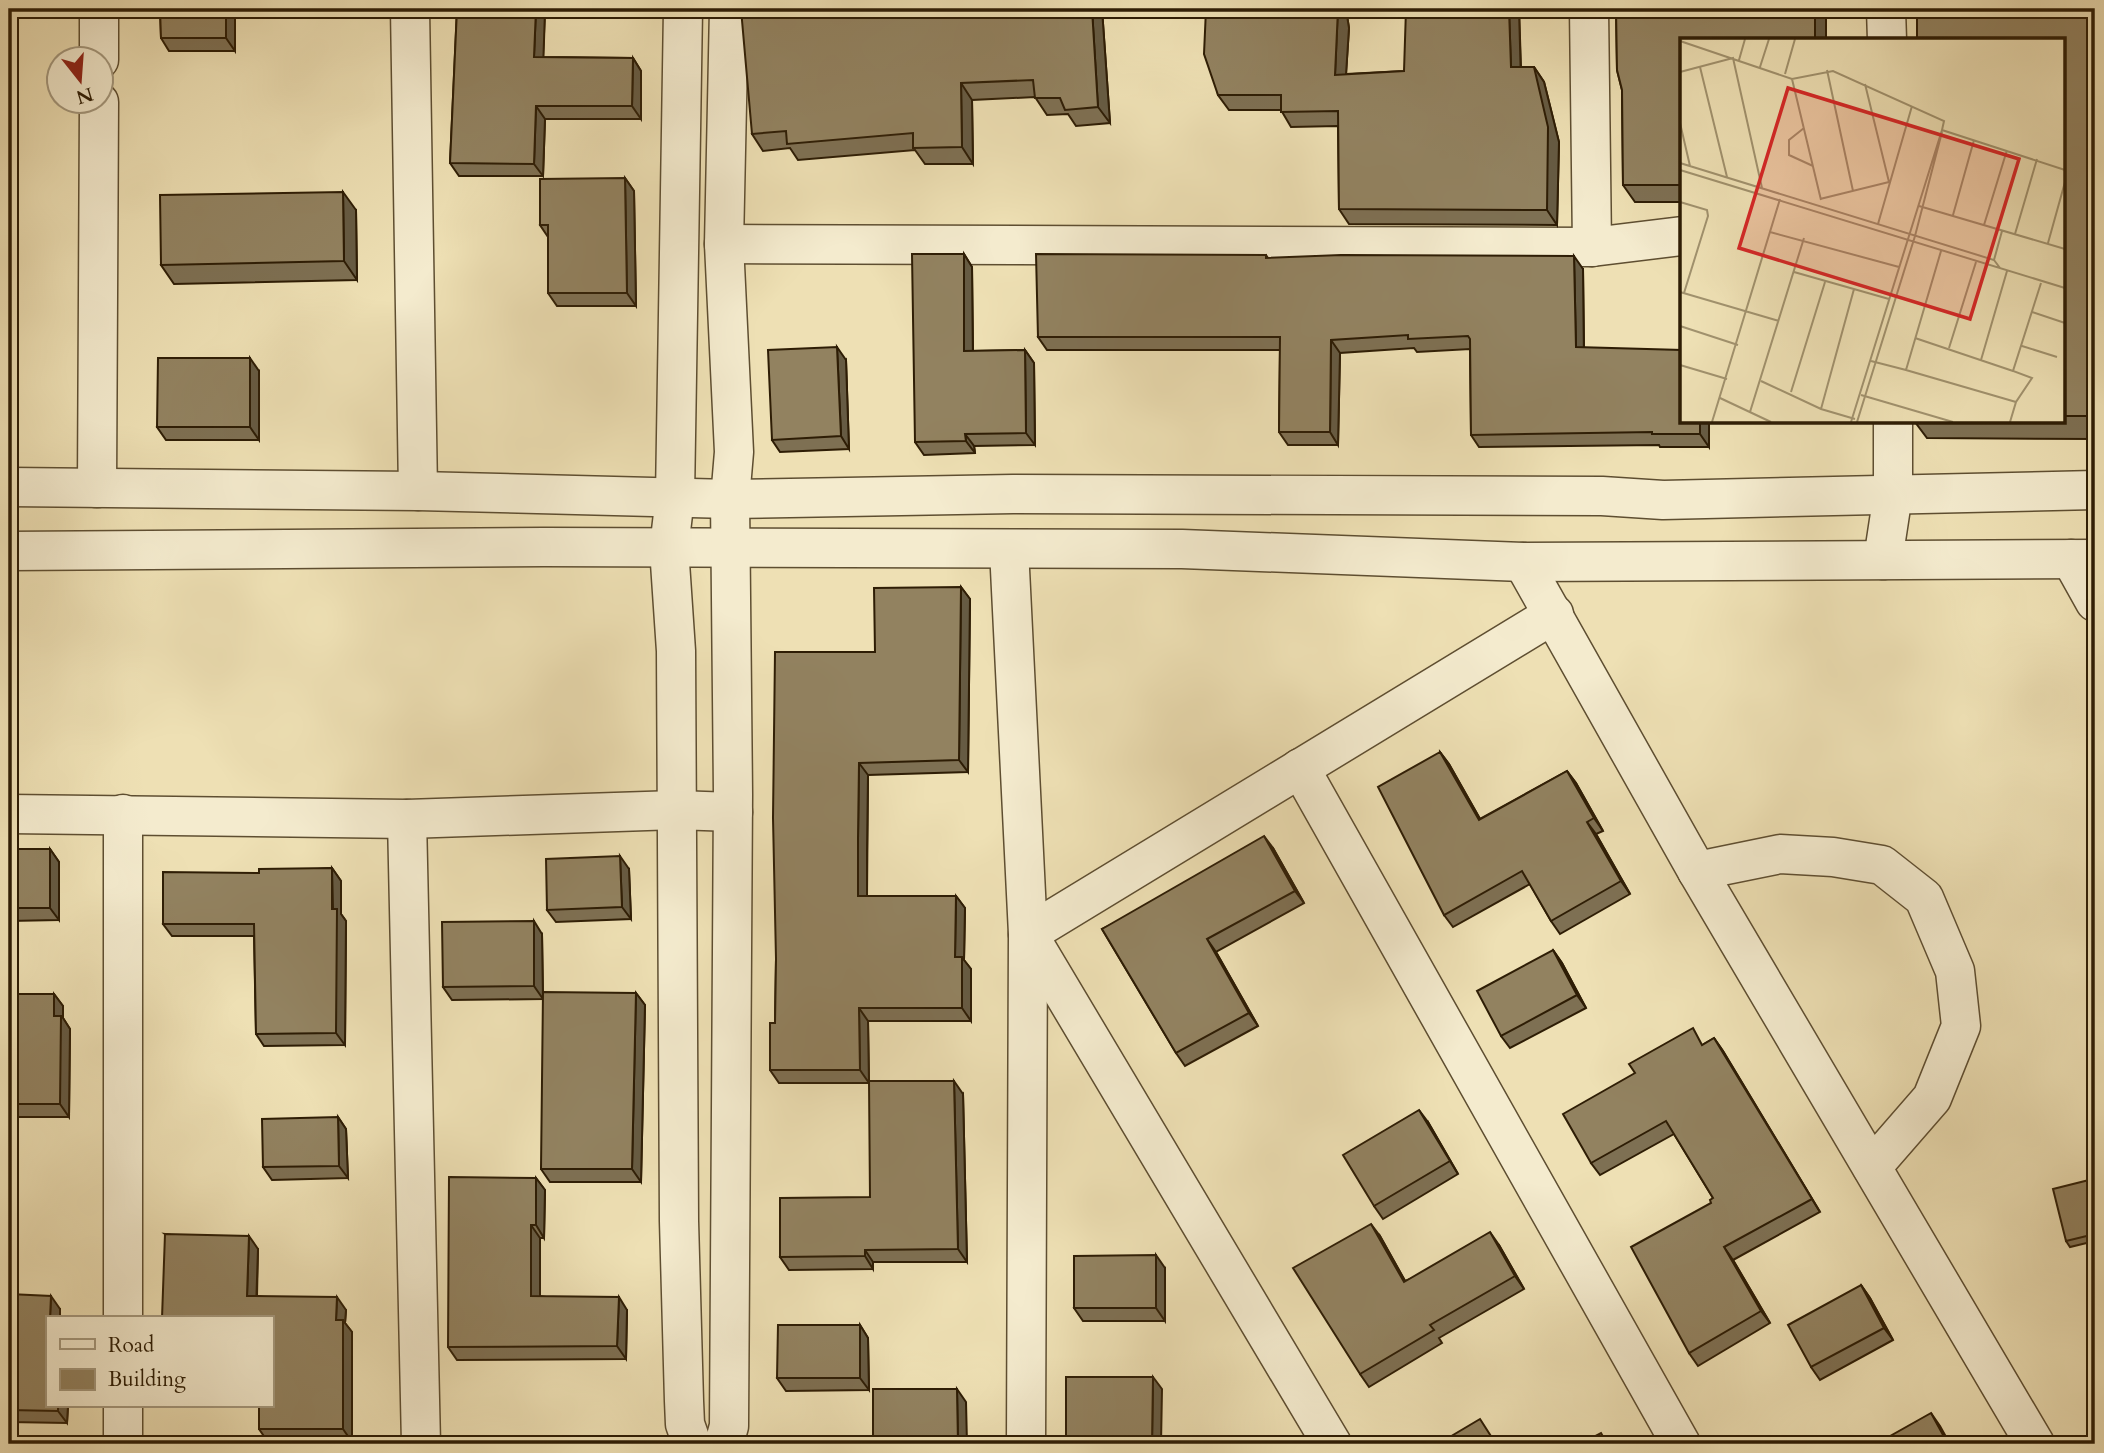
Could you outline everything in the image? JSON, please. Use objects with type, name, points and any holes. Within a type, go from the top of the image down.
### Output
[{"type":"street","points":[[99,9],[99,46]]},
{"type":"street","points":[[410,9],[418,491]]},
{"type":"street","points":[[683,9],[675,497],[669,548],[676,651],[679,1221],[685,1424],[692,1444]]},
{"type":"street","points":[[724,1444],[729,1426],[733,812],[730,499],[734,452],[724,244],[729,9]]},
{"type":"street","points":[[1589,9],[1592,247]]},
{"type":"street","points":[[1886,9],[1887,38]]},
{"type":"street","points":[[97,488],[99,116]]},
{"type":"street","points":[[724,244],[1592,247],[1680,236]]},
{"type":"street","points":[[1883,560],[1893,494],[1893,424]]},
{"type":"street","points":[[9,487],[418,491],[730,499],[1013,494],[1602,496],[1663,500],[2095,490]]},
{"type":"street","points":[[9,551],[1182,548],[1523,562],[2083,559],[2095,602]]},
{"type":"street","points":[[1009,549],[1028,934],[1026,1444]]},
{"type":"street","points":[[1523,562],[1697,871],[2035,1444]]},
{"type":"street","points":[[1028,934],[1553,614]]},
{"type":"street","points":[[1300,768],[1681,1444]]},
{"type":"street","points":[[9,814],[407,819],[676,810],[733,812]]},
{"type":"street","points":[[123,814],[123,1316]]},
{"type":"street","points":[[407,819],[421,1444]]},
{"type":"street","points":[[1697,871],[1780,854],[1833,857],[1882,865],[1924,898],[1955,971],[1961,1026],[1932,1098],[1872,1167]]},
{"type":"street","points":[[1028,934],[1332,1444]]},
{"type":"street","points":[[123,1408],[123,1444]]},
{"type":"building","points":[[160,9],[226,9],[226,38],[161,38]]},
{"type":"building","points":[[457,9],[536,9],[534,57],[633,58],[632,106],[536,106],[534,164],[450,163]]},
{"type":"building","points":[[741,9],[1092,9],[1098,107],[1065,110],[1060,98],[1035,98],[1033,80],[961,83],[962,147],[913,148],[913,133],[787,144],[786,131],[752,134]]},
{"type":"building","points":[[1206,9],[1338,9],[1335,75],[1404,71],[1406,9],[1509,9],[1511,67],[1534,67],[1548,127],[1547,210],[1339,209],[1338,111],[1281,112],[1281,95],[1218,95],[1204,54]]},
{"type":"building","points":[[1616,9],[1815,9],[1815,38],[1680,38],[1680,185],[1623,185],[1622,90],[1617,70]]},
{"type":"building","points":[[1917,9],[2095,9],[2095,416],[2066,416],[2066,38],[1917,38]]},
{"type":"building","points":[[625,178],[627,293],[548,293],[548,225],[540,225],[540,179]]},
{"type":"building","points":[[343,192],[344,261],[161,265],[160,195]]},
{"type":"building","points":[[912,254],[964,254],[964,351],[1025,350],[1026,433],[965,434],[966,441],[915,442]]},
{"type":"building","points":[[1036,254],[1266,255],[1266,258],[1341,255],[1574,256],[1576,347],[1680,350],[1680,424],[1700,424],[1700,434],[1652,432],[1471,435],[1468,336],[1408,339],[1408,335],[1331,340],[1330,432],[1279,432],[1280,337],[1038,337]]},
{"type":"building","points":[[837,347],[841,436],[772,440],[768,350]]},
{"type":"building","points":[[158,358],[250,358],[250,427],[157,427]]},
{"type":"building","points":[[961,587],[959,760],[859,763],[858,896],[956,896],[955,957],[962,957],[962,1008],[859,1008],[860,1070],[770,1070],[770,1023],[775,1023],[776,959],[773,818],[775,652],[875,652],[874,588]]},
{"type":"building","points":[[1440,752],[1479,820],[1567,771],[1594,818],[1587,822],[1621,881],[1551,921],[1522,871],[1444,915],[1378,787]]},
{"type":"building","points":[[1264,836],[1295,891],[1207,939],[1249,1013],[1176,1053],[1102,929]]},
{"type":"building","points":[[9,849],[50,849],[50,908],[9,908]]},
{"type":"building","points":[[620,856],[622,907],[547,910],[546,859]]},
{"type":"building","points":[[332,868],[332,909],[337,909],[336,1033],[256,1034],[254,924],[163,924],[163,872],[259,873],[259,869]]},
{"type":"building","points":[[534,921],[534,986],[443,987],[442,922]]},
{"type":"building","points":[[1553,950],[1577,995],[1501,1036],[1477,991]]},
{"type":"building","points":[[543,992],[636,993],[632,1169],[541,1169]]},
{"type":"building","points":[[9,994],[54,994],[54,1016],[61,1016],[60,1104],[9,1104]]},
{"type":"building","points":[[1693,1028],[1702,1045],[1714,1038],[1812,1199],[1724,1247],[1761,1311],[1689,1353],[1631,1247],[1711,1203],[1713,1198],[1666,1121],[1591,1163],[1563,1114],[1635,1073],[1629,1064]]},
{"type":"building","points":[[869,1081],[954,1081],[958,1249],[865,1250],[865,1256],[780,1257],[780,1198],[870,1197]]},
{"type":"building","points":[[1419,1110],[1450,1161],[1374,1206],[1343,1155]]},
{"type":"building","points":[[338,1117],[339,1166],[263,1167],[262,1119]]},
{"type":"building","points":[[449,1177],[536,1178],[536,1225],[531,1225],[531,1296],[619,1297],[617,1346],[448,1347]]},
{"type":"building","points":[[2093,1179],[2095,1234],[2066,1241],[2053,1189]]},
{"type":"building","points":[[1371,1224],[1404,1282],[1490,1232],[1515,1276],[1430,1325],[1434,1330],[1360,1374],[1293,1268]]},
{"type":"building","points":[[165,1234],[249,1236],[247,1296],[337,1297],[336,1320],[343,1320],[343,1429],[259,1429],[259,1408],[273,1408],[273,1316],[162,1316]]},
{"type":"building","points":[[1156,1255],[1156,1308],[1074,1308],[1074,1256]]},
{"type":"building","points":[[1861,1285],[1884,1328],[1811,1367],[1788,1325]]},
{"type":"building","points":[[9,1294],[51,1296],[50,1316],[46,1316],[46,1408],[58,1408],[58,1411],[9,1410]]},
{"type":"building","points":[[778,1325],[860,1325],[860,1378],[777,1378]]},
{"type":"building","points":[[1066,1377],[1153,1377],[1152,1444],[1066,1444]]},
{"type":"building","points":[[873,1389],[957,1389],[958,1444],[873,1444]]},
{"type":"building","points":[[1931,1413],[1948,1444],[1876,1444]]},
{"type":"building","points":[[1480,1419],[1496,1444],[1438,1444]]},
{"type":"building","points":[[1601,1433],[1607,1444],[1580,1444]]}]
